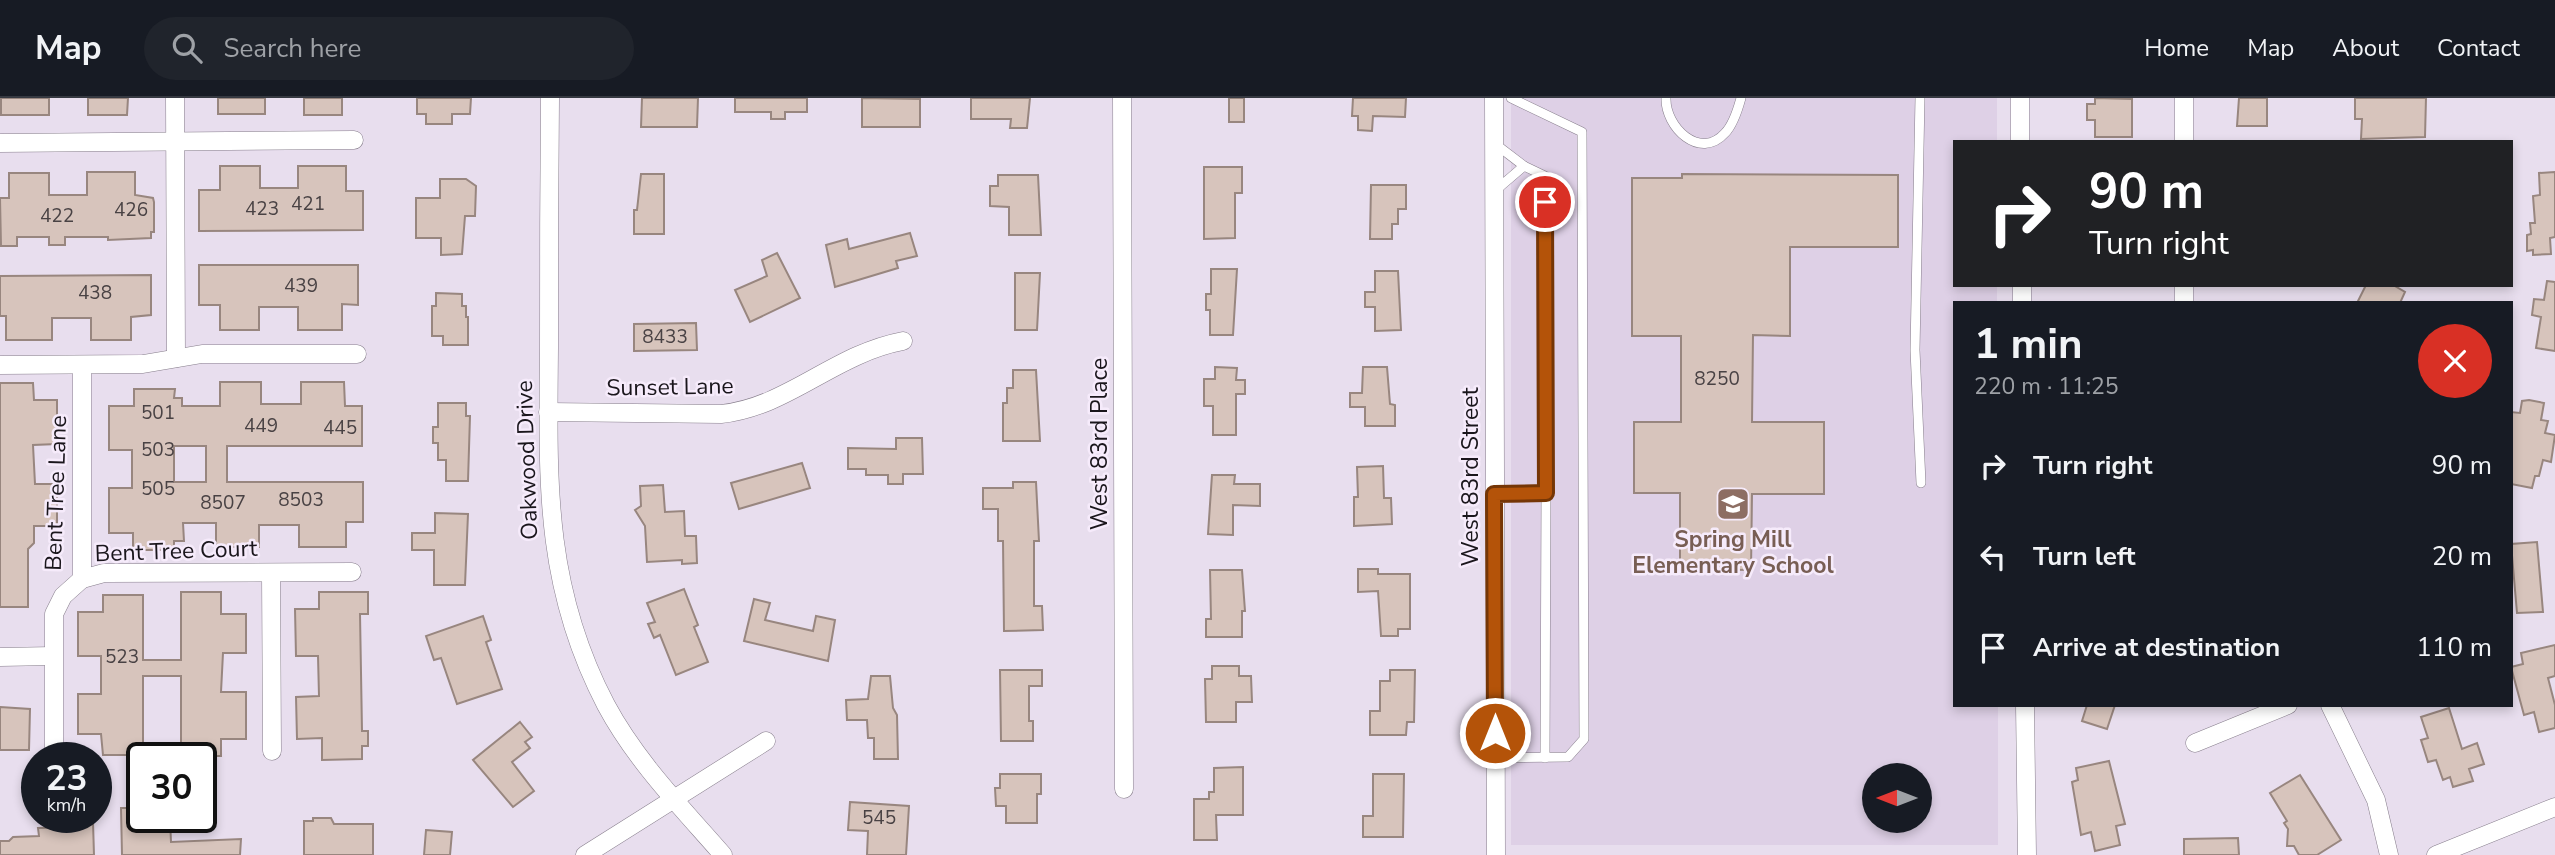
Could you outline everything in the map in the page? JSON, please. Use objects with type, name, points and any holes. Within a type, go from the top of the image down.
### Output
[{"type":"street","points":[[175,98],[176,358]]},
{"type":"street","name":"Oakwood Drive","points":[[550,98],[549,508],[556,565],[568,613],[586,662],[607,707],[636,753],[723,855]]},
{"type":"street","name":"West 83rd Place","points":[[1122,98],[1124,789]]},
{"type":"street","name":"West 83rd Street","points":[[1494,98],[1496,855]]},
{"type":"street","points":[[2020,98],[2020,140]]},
{"type":"street","points":[[2184,98],[2184,140]]},
{"type":"street","points":[[0,143],[354,140]]},
{"type":"street","name":"Sunset Lane","points":[[548,412],[721,414],[746,411],[777,399],[862,351],[903,341]]},
{"type":"street","points":[[0,365],[144,364],[202,354],[357,354]]},
{"type":"street","name":"Bent Tree Lane","points":[[54,742],[53,656],[56,609],[63,596],[82,579],[82,365]]},
{"type":"street","name":"Bent Tree Court","points":[[82,579],[104,573],[352,572]]},
{"type":"street","name":"Bent Tree Court","points":[[271,573],[272,751]]},
{"type":"street","points":[[0,657],[53,656]]},
{"type":"street","points":[[2025,707],[2027,855]]},
{"type":"street","points":[[2195,743],[2283,707]]},
{"type":"street","points":[[2331,707],[2376,800],[2389,855]]},
{"type":"street","points":[[585,855],[766,741]]},
{"type":"street","points":[[2436,855],[2555,807]]},
{"type":"lane","points":[[1495,758],[1568,757],[1584,739],[1582,132],[1511,98]]},
{"type":"lane","points":[[1666,98],[1666,106],[1678,133],[1691,141],[1710,142],[1725,134],[1741,98]]},
{"type":"lane","points":[[1920,98],[1915,350],[1921,483]]},
{"type":"lane","points":[[1494,143],[1524,166],[1545,176],[1545,758]]},
{"type":"lane","points":[[1494,192],[1524,166]]},
{"type":"lane","points":[[1494,494],[1546,493]]},
{"type":"shaded area","name":"Spring Mill Elementary School","points":[[1511,98],[1997,98],[1997,140],[1953,140],[1953,287],[1997,287],[1997,301],[1953,301],[1953,707],[1998,707],[1998,845],[1511,845]]},
{"type":"building","points":[[1,98],[49,98],[49,115],[1,115]]},
{"type":"building","points":[[88,98],[128,98],[127,115],[88,115]]},
{"type":"building","points":[[218,98],[265,98],[265,114],[218,114]]},
{"type":"building","points":[[304,98],[342,98],[342,115],[304,115]]},
{"type":"building","points":[[417,98],[471,98],[470,114],[452,114],[452,124],[426,124],[426,114],[417,114]]},
{"type":"building","points":[[642,98],[698,98],[697,127],[641,127]]},
{"type":"building","points":[[735,98],[807,98],[807,112],[785,112],[785,119],[771,119],[771,112],[735,112]]},
{"type":"building","points":[[862,98],[920,99],[920,127],[862,127]]},
{"type":"building","points":[[971,98],[1030,98],[1027,128],[1010,128],[1011,119],[971,119]]},
{"type":"building","points":[[1229,98],[1244,98],[1244,122],[1229,122]]},
{"type":"building","points":[[1353,98],[1406,98],[1405,117],[1373,116],[1372,131],[1358,130],[1358,116],[1352,116]]},
{"type":"building","points":[[2095,98],[2132,99],[2132,137],[2095,137],[2095,120],[2087,120],[2087,104],[2095,104]]},
{"type":"building","points":[[2239,98],[2267,98],[2267,126],[2237,126]]},
{"type":"building","points":[[2355,98],[2426,98],[2425,137],[2361,139],[2362,119],[2355,119]]},
{"type":"building","points":[[220,166],[260,166],[260,188],[298,188],[298,166],[346,166],[346,191],[363,191],[363,230],[199,231],[199,190],[220,190]]},
{"type":"building","points":[[1204,167],[1242,167],[1242,193],[1235,193],[1235,238],[1204,239]]},
{"type":"building","points":[[87,172],[135,172],[135,195],[153,198],[154,202],[154,232],[151,232],[151,238],[108,240],[108,237],[65,237],[65,245],[49,245],[49,237],[17,237],[17,246],[1,246],[0,198],[9,198],[9,173],[49,173],[49,195],[87,195]]},
{"type":"building","points":[[2555,172],[2555,237],[2550,238],[2551,254],[2533,255],[2533,250],[2527,251],[2527,235],[2531,234],[2530,223],[2535,223],[2533,196],[2540,195],[2539,173]]},
{"type":"building","points":[[641,174],[664,174],[664,234],[634,234],[634,210],[637,210]]},
{"type":"building","points":[[1682,174],[1898,175],[1898,247],[1790,247],[1790,336],[1753,335],[1752,422],[1824,422],[1824,494],[1752,494],[1751,570],[1680,569],[1680,493],[1634,493],[1634,422],[1681,422],[1681,336],[1632,336],[1632,178],[1682,178]]},
{"type":"building","points":[[998,175],[1038,175],[1041,235],[1009,235],[1009,207],[990,206],[990,186],[998,186]]},
{"type":"building","points":[[440,179],[466,179],[476,186],[475,216],[465,216],[462,254],[441,255],[441,238],[416,238],[416,198],[440,198]]},
{"type":"building","points":[[1371,185],[1406,185],[1406,209],[1398,209],[1398,224],[1392,224],[1392,239],[1370,239]]},
{"type":"building","points":[[910,233],[917,256],[896,261],[898,268],[835,287],[826,245],[847,239],[849,249]]},
{"type":"building","points":[[777,253],[800,298],[750,322],[735,290],[767,276],[762,260]]},
{"type":"building","points":[[199,265],[358,265],[358,305],[342,304],[342,330],[298,330],[298,307],[259,307],[259,330],[220,330],[220,305],[199,305]]},
{"type":"building","points":[[1211,269],[1237,269],[1233,335],[1210,335],[1210,310],[1206,310],[1206,294],[1211,294]]},
{"type":"building","points":[[1375,271],[1398,271],[1401,330],[1375,331],[1375,307],[1365,307],[1365,292],[1375,292]]},
{"type":"building","points":[[1015,273],[1040,273],[1037,330],[1015,330]]},
{"type":"building","points":[[151,275],[151,315],[131,317],[131,340],[91,340],[91,318],[52,318],[52,340],[6,340],[6,316],[0,316],[0,276]]},
{"type":"building","points":[[2547,281],[2555,282],[2555,351],[2536,348],[2541,317],[2532,315],[2534,299],[2544,300]]},
{"type":"building","points":[[2365,287],[2396,287],[2405,292],[2401,301],[2358,301]]},
{"type":"building","points":[[436,293],[462,294],[462,306],[466,306],[468,317],[468,345],[443,345],[443,336],[432,336],[432,306],[436,306]]},
{"type":"building","points":[[696,323],[697,350],[634,351],[634,324]]},
{"type":"building","points":[[1215,367],[1237,368],[1236,380],[1245,380],[1245,394],[1236,394],[1236,435],[1213,435],[1213,406],[1204,406],[1204,379],[1215,379]]},
{"type":"building","points":[[1363,367],[1387,367],[1390,404],[1395,405],[1395,426],[1365,426],[1365,407],[1350,407],[1350,393],[1362,393]]},
{"type":"building","points":[[1013,370],[1036,370],[1040,441],[1003,441],[1003,403],[1007,403],[1007,388],[1013,388]]},
{"type":"building","points":[[220,382],[261,382],[261,404],[301,404],[301,382],[344,382],[345,406],[362,406],[362,446],[227,446],[227,482],[363,482],[363,522],[346,522],[346,547],[299,547],[299,525],[259,525],[259,547],[216,547],[216,523],[183,523],[184,541],[174,541],[174,550],[133,550],[133,533],[109,533],[109,488],[132,488],[132,450],[109,450],[109,406],[134,406],[134,389],[175,389],[174,398],[182,398],[182,406],[220,406]],"holes":[[[174,446],[206,446],[206,482],[174,482]]]},
{"type":"building","points":[[0,383],[33,383],[34,400],[57,400],[57,444],[33,445],[35,484],[57,484],[57,526],[34,526],[34,543],[28,549],[28,607],[0,607]]},
{"type":"building","points":[[2522,401],[2544,403],[2541,420],[2548,421],[2545,433],[2555,435],[2551,462],[2543,460],[2539,476],[2535,476],[2532,488],[2513,484],[2513,412],[2520,413]]},
{"type":"building","points":[[438,403],[466,403],[466,416],[470,416],[468,481],[446,481],[446,460],[438,460],[438,443],[433,443],[433,427],[438,427]]},
{"type":"building","points":[[896,438],[922,438],[923,474],[903,474],[903,484],[888,484],[888,475],[866,475],[866,469],[848,469],[848,448],[896,449]]},
{"type":"building","points":[[802,463],[810,488],[739,509],[731,483]]},
{"type":"building","points":[[1383,466],[1384,498],[1391,498],[1392,524],[1354,526],[1354,497],[1358,497],[1357,467]]},
{"type":"building","points":[[1212,475],[1235,475],[1234,484],[1260,484],[1260,506],[1233,505],[1233,535],[1208,534]]},
{"type":"building","points":[[1013,482],[1036,482],[1039,541],[1034,541],[1034,606],[1042,606],[1043,630],[1004,631],[1003,541],[998,541],[998,509],[983,509],[983,488],[1013,488]]},
{"type":"building","points":[[663,485],[665,512],[684,511],[685,536],[696,536],[697,563],[682,564],[682,560],[647,562],[645,526],[635,510],[641,506],[640,486]]},
{"type":"building","points":[[435,513],[468,514],[465,585],[434,585],[434,550],[412,550],[412,533],[435,533]]},
{"type":"building","points":[[2537,542],[2543,612],[2517,613],[2513,544]]},
{"type":"building","points":[[1358,569],[1378,569],[1378,574],[1410,574],[1410,629],[1398,629],[1398,636],[1381,636],[1378,591],[1358,592]]},
{"type":"building","points":[[1210,570],[1242,570],[1245,611],[1242,611],[1242,637],[1206,637],[1206,619],[1211,619]]},
{"type":"building","points":[[684,589],[698,625],[694,627],[708,662],[676,675],[660,635],[654,638],[648,624],[655,622],[647,603]]},
{"type":"building","points":[[181,592],[221,592],[221,614],[246,614],[246,653],[223,653],[221,692],[246,692],[246,739],[221,739],[221,756],[217,756],[217,742],[181,742],[181,676],[143,676],[143,742],[126,742],[126,755],[112,755],[112,742],[102,742],[101,734],[78,734],[78,694],[101,694],[101,656],[78,656],[78,612],[103,612],[103,595],[143,595],[143,660],[181,660]]},
{"type":"building","points":[[319,592],[368,592],[368,614],[360,614],[362,731],[368,731],[368,746],[362,746],[362,759],[322,760],[322,738],[297,739],[296,697],[319,696],[318,656],[296,656],[295,609],[319,609]]},
{"type":"building","points":[[754,599],[770,603],[765,620],[813,631],[816,616],[835,620],[828,661],[744,641]]},
{"type":"building","points":[[483,616],[491,640],[486,642],[502,689],[457,704],[441,658],[434,660],[426,636]]},
{"type":"building","points":[[2555,645],[2555,676],[2548,678],[2555,705],[2555,728],[2539,732],[2534,712],[2524,715],[2513,674],[2513,666],[2523,664],[2521,653]]},
{"type":"building","points":[[1212,666],[1239,666],[1239,676],[1251,676],[1252,702],[1236,702],[1236,722],[1206,722],[1205,679],[1212,679]]},
{"type":"building","points":[[1000,670],[1042,670],[1042,686],[1029,686],[1029,721],[1033,721],[1033,741],[1001,741]]},
{"type":"building","points":[[1390,670],[1415,670],[1414,722],[1407,722],[1406,735],[1370,735],[1370,711],[1380,711],[1380,681],[1390,681]]},
{"type":"building","points":[[871,676],[890,676],[893,708],[897,715],[898,759],[874,759],[874,738],[868,738],[867,720],[847,720],[846,700],[868,699]]},
{"type":"building","points":[[0,707],[30,709],[29,742],[21,742],[21,750],[0,750]]},
{"type":"building","points":[[2086,707],[2114,707],[2107,729],[2082,721]]},
{"type":"building","points":[[2449,708],[2462,749],[2477,743],[2484,764],[2469,769],[2473,781],[2453,787],[2450,777],[2443,780],[2436,760],[2428,762],[2421,740],[2428,738],[2421,717]]},
{"type":"building","points":[[520,722],[532,737],[525,742],[530,748],[512,762],[534,791],[513,807],[473,760]]},
{"type":"building","points":[[2109,761],[2125,824],[2116,826],[2120,845],[2095,851],[2091,832],[2081,835],[2072,782],[2078,780],[2076,768]]},
{"type":"building","points":[[1243,767],[1243,815],[1216,815],[1217,840],[1194,840],[1194,799],[1209,799],[1209,792],[1214,792],[1214,768]]},
{"type":"building","points":[[1000,774],[1041,774],[1041,794],[1037,794],[1037,823],[1006,823],[1006,806],[996,806],[995,788],[1000,788]]},
{"type":"building","points":[[1373,774],[1404,774],[1403,837],[1363,837],[1363,816],[1373,816]]},
{"type":"building","points":[[2300,775],[2341,840],[2317,855],[2299,855],[2294,846],[2287,846],[2288,829],[2284,823],[2287,821],[2270,793]]},
{"type":"building","points":[[850,802],[909,806],[906,855],[867,855],[868,831],[848,830]]},
{"type":"building","points":[[121,808],[126,808],[126,833],[171,833],[171,842],[241,839],[240,855],[122,855]]},
{"type":"building","points":[[313,818],[331,818],[334,824],[373,824],[373,855],[304,855],[304,821],[313,821]]},
{"type":"building","points":[[426,830],[452,832],[450,855],[424,855]]},
{"type":"building","points":[[39,833],[93,833],[94,855],[0,855],[0,841],[9,841],[13,837],[39,836]]},
{"type":"building","points":[[2238,838],[2239,855],[2184,855],[2184,839]]},
{"type":"place","name":"Spring Mill Elementary School","points":[[1733,504]]},
{"type":"route","points":[[1495,733],[1494,494],[1546,493],[1545,202]]}]
